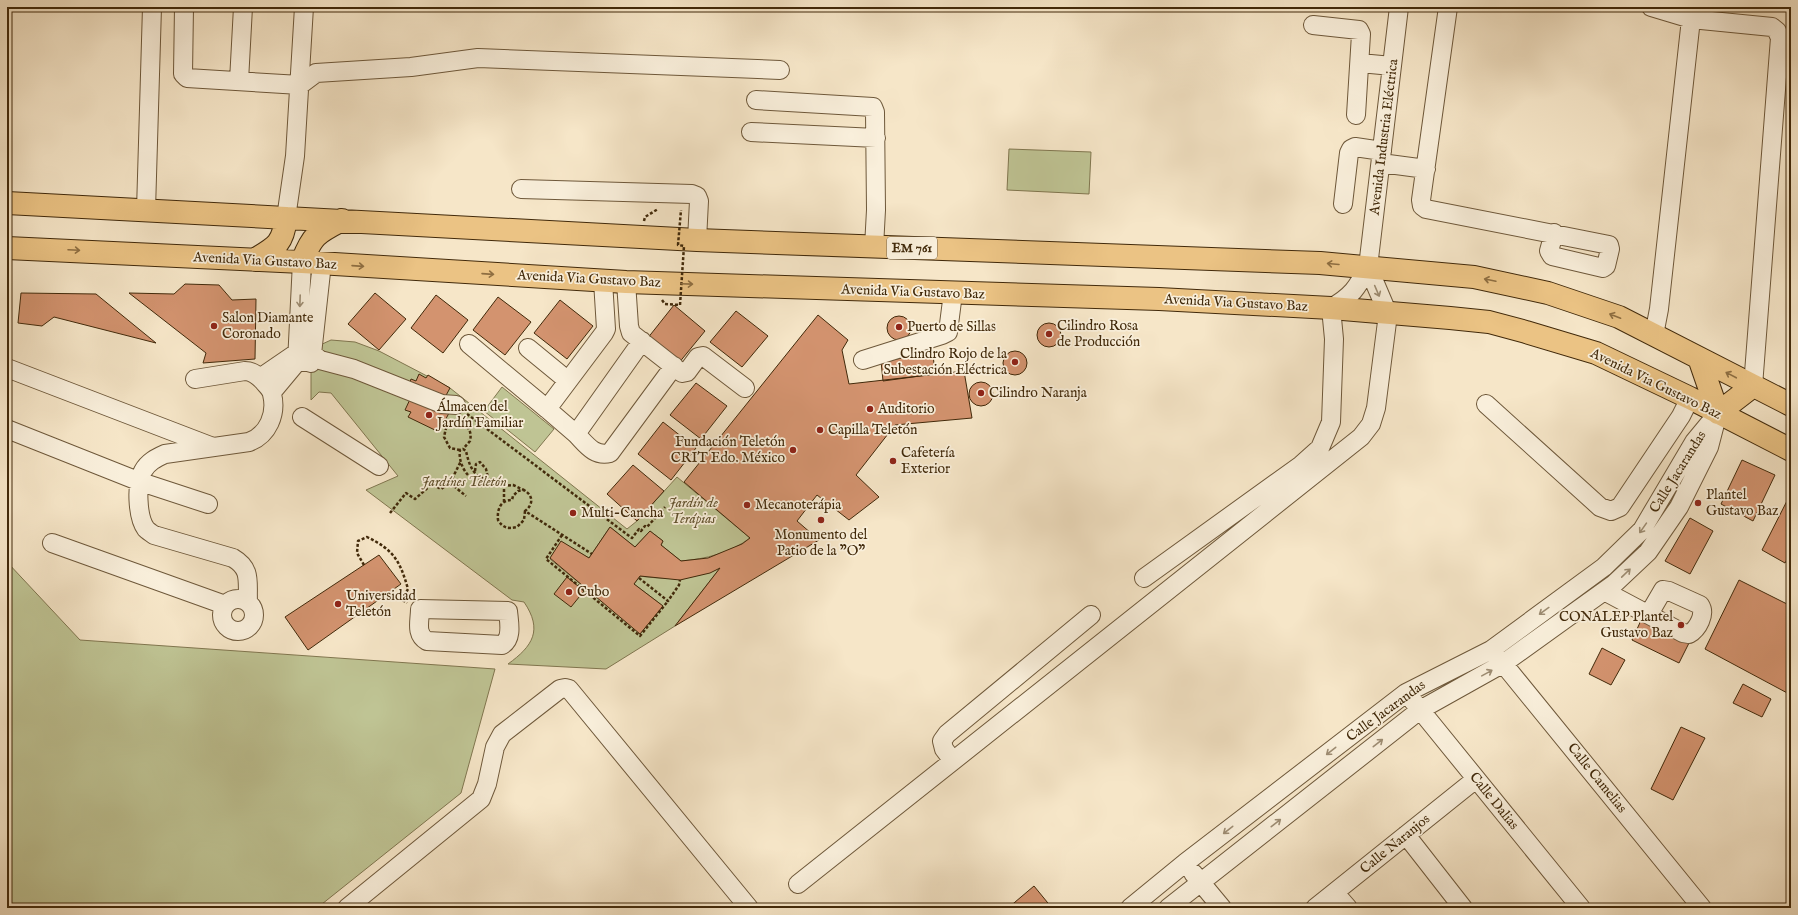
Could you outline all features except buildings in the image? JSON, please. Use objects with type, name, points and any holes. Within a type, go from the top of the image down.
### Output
[{"type":"main road","name":"EM 761","points":[[7,203],[696,240],[1320,263],[1474,277],[1548,293],[1619,317],[1791,405]]},
{"type":"main road","points":[[254,260],[271,250],[281,240],[285,231],[286,218]]},
{"type":"main road","points":[[312,263],[309,244],[316,235],[342,220]]},
{"type":"main road","name":"Avenida Via Gustavo Baz","points":[[7,248],[35,248],[312,263],[603,281],[1159,300],[1331,308],[1489,322],[1596,354],[1690,398],[1791,450]]},
{"type":"main road","points":[[1699,358],[1718,413],[1753,386]]},
{"type":"street","points":[[146,210],[152,7]]},
{"type":"street","points":[[184,7],[183,74],[188,78],[300,85],[316,73],[411,67],[478,58],[780,70]]},
{"type":"street","points":[[239,81],[243,7]]},
{"type":"street","points":[[286,218],[295,156],[304,7]]},
{"type":"street","name":"Avenida Industria Eléctrica","points":[[1331,308],[1347,299],[1358,287],[1368,267],[1399,7]]},
{"type":"street","points":[[1448,7],[1421,200],[1422,206],[1426,209],[1554,233]]},
{"type":"street","points":[[1650,7],[1691,19],[1772,28],[1777,31],[1780,38],[1753,386]]},
{"type":"street","points":[[1654,335],[1659,309],[1691,19]]},
{"type":"street","points":[[1313,25],[1359,30],[1361,34],[1356,115]]},
{"type":"street","points":[[1360,63],[1392,66]]},
{"type":"street","points":[[756,100],[872,107],[876,112],[876,210],[874,247]]},
{"type":"street","points":[[751,132],[876,138]]},
{"type":"street","points":[[1343,204],[1351,148],[1426,169]]},
{"type":"street","points":[[521,189],[692,194],[697,196],[699,201],[696,240]]},
{"type":"street","points":[[272,392],[307,358],[312,263]]},
{"type":"street","points":[[798,884],[1361,437],[1372,424],[1376,408],[1388,314],[1368,267]]},
{"type":"street","points":[[547,409],[567,380],[604,333],[605,321],[603,281]]},
{"type":"street","points":[[626,282],[629,329],[631,333],[684,373],[698,357],[704,356],[745,388]]},
{"type":"street","points":[[863,360],[942,336],[948,332],[953,293]]},
{"type":"street","points":[[1144,578],[1301,465],[1320,448],[1331,422],[1334,340],[1331,308]]},
{"type":"street","points":[[576,434],[642,340]]},
{"type":"street","points":[[469,344],[547,409],[596,453],[603,455],[610,452],[674,366]]},
{"type":"street","points":[[528,348],[567,380]]},
{"type":"street","points":[[260,378],[307,358],[354,369],[442,404],[456,405]]},
{"type":"street","points":[[7,368],[213,447]]},
{"type":"street","points":[[195,379],[245,370],[250,371],[260,378],[272,392],[273,407],[271,419],[266,431],[259,438],[249,442],[165,454],[152,460],[143,470],[138,481],[139,508],[146,528],[154,534],[233,558],[241,563],[247,571],[248,602],[254,613],[254,619],[251,625],[240,631],[234,630],[224,623],[222,617],[225,605],[230,600],[242,599],[248,602]]},
{"type":"street","points":[[1486,404],[1600,507],[1611,511],[1620,507],[1681,416],[1690,398]]},
{"type":"street","name":"Calle Jacarandas","points":[[1168,908],[1420,710],[1504,663],[1614,584],[1648,552],[1679,507],[1709,447],[1718,413]]},
{"type":"street","name":"Calle Jacarandas","points":[[1130,908],[1185,863],[1406,693],[1490,650],[1604,567],[1642,530],[1694,442],[1718,413]]},
{"type":"street","points":[[302,417],[378,466]]},
{"type":"street","points":[[7,429],[138,481],[208,504]]},
{"type":"street","points":[[52,543],[225,605]]},
{"type":"street","points":[[1604,591],[1649,614]]},
{"type":"street","points":[[420,609],[508,611],[509,637],[507,642],[502,645],[427,641],[422,638],[419,633],[420,609]]},
{"type":"street","points":[[953,761],[944,749],[942,741],[946,734],[1091,615]]},
{"type":"street","name":"Calle Camelias","points":[[1490,650],[1504,663],[1702,908]]},
{"type":"street","points":[[347,908],[481,798],[487,784],[495,747],[502,734],[560,689],[565,688],[569,689],[749,908]]},
{"type":"street","name":"Calle Dalias","points":[[1406,693],[1582,908]]},
{"type":"street","name":"Calle Naranjos","points":[[1315,908],[1476,779]]},
{"type":"street","points":[[1406,835],[1463,908]]},
{"type":"street","points":[[1185,863],[1222,908]]},
{"type":"street","points":[[1335,892],[1348,908]]},
{"type":"path","points":[[665,304],[680,305],[684,246],[678,245],[681,210]]},
{"type":"path","points":[[456,405],[632,538],[639,529],[641,531],[645,526],[647,527],[665,508]]},
{"type":"path","points":[[481,478],[470,465],[466,451],[461,450],[450,448],[444,437],[446,428],[453,423],[462,423],[467,426],[470,431],[470,441],[461,450],[461,461],[468,476],[475,480],[481,478],[497,480],[504,486],[513,485],[524,490],[532,498],[532,501],[525,511],[521,525],[512,528],[504,527],[498,520],[500,506],[504,502],[512,500],[513,496],[518,491],[524,490]]},
{"type":"path","points":[[390,513],[406,493],[415,499],[432,484],[441,489],[450,483],[461,461]]},
{"type":"path","points":[[475,472],[476,464],[480,462],[486,469],[488,478]]},
{"type":"path","points":[[450,483],[466,496]]},
{"type":"path","points":[[504,486],[504,502]]},
{"type":"path","points":[[525,511],[592,554]]},
{"type":"path","points":[[562,535],[546,559],[640,636],[668,601],[679,585],[680,580]]},
{"type":"path","points":[[364,565],[357,553],[358,541],[367,537],[380,543],[395,556],[404,574],[408,589],[402,600]]},
{"type":"path","points":[[639,578],[668,601]]},
{"type":"path","points":[[390,592],[420,609]]},
{"type":"green space","points":[[1009,149],[1091,152],[1089,194],[1007,190]]},
{"type":"green space","name":"Jardínes Teletón","points":[[331,340],[355,342],[379,351],[450,388],[627,529],[637,521],[677,477],[750,538],[734,548],[717,554],[700,559],[681,561],[661,545],[663,541],[650,531],[635,547],[610,527],[589,558],[561,542],[550,559],[640,633],[663,606],[634,584],[640,576],[681,578],[711,572],[720,568],[675,626],[606,669],[508,664],[524,651],[532,637],[534,629],[533,621],[524,602],[512,600],[366,490],[398,476],[331,393],[319,392],[311,400],[311,371],[318,346]]},
{"type":"green space","points":[[502,387],[554,429],[535,452],[484,411]]},
{"type":"green space","points":[[7,562],[80,640],[495,669],[461,793],[317,908],[7,908]]},
{"type":"place","name":"Salon Diamante Coronado","points":[[214,326]]},
{"type":"place","name":"Puerto de Sillas","points":[[899,327]]},
{"type":"place","name":"Cilindro Rosa de Producción","points":[[1049,334]]},
{"type":"place","name":"Clindro Rojo de la Subestación Eléctrica","points":[[1015,362]]},
{"type":"place","name":"Cilindro Naranja","points":[[981,393]]},
{"type":"place","name":"Auditorio","points":[[870,409]]},
{"type":"place","name":"Álmacen del Jardín Familiar","points":[[429,415]]},
{"type":"place","name":"Capilla Teletón","points":[[820,430]]},
{"type":"place","name":"Fundación Teletón CRIT Edo. México","points":[[793,450]]},
{"type":"place","name":"Cafetería Exterior","points":[[893,461]]},
{"type":"place","name":"Plantel Gustavo Baz","points":[[1698,503]]},
{"type":"place","name":"Mecanoterápia","points":[[747,505]]},
{"type":"place","name":"Multi-Cancha","points":[[573,513]]},
{"type":"place","name":"Monumento del Patio de la \"O\"","points":[[821,520]]},
{"type":"place","name":"Cubo","points":[[569,592]]},
{"type":"place","name":"Universidad Teletón","points":[[338,604]]},
{"type":"place","name":"CONALEP Plantel Gustavo Baz","points":[[1681,625]]},
{"type":"park label","name":"Jardín de Terápias","points":[[693,512]]}]
